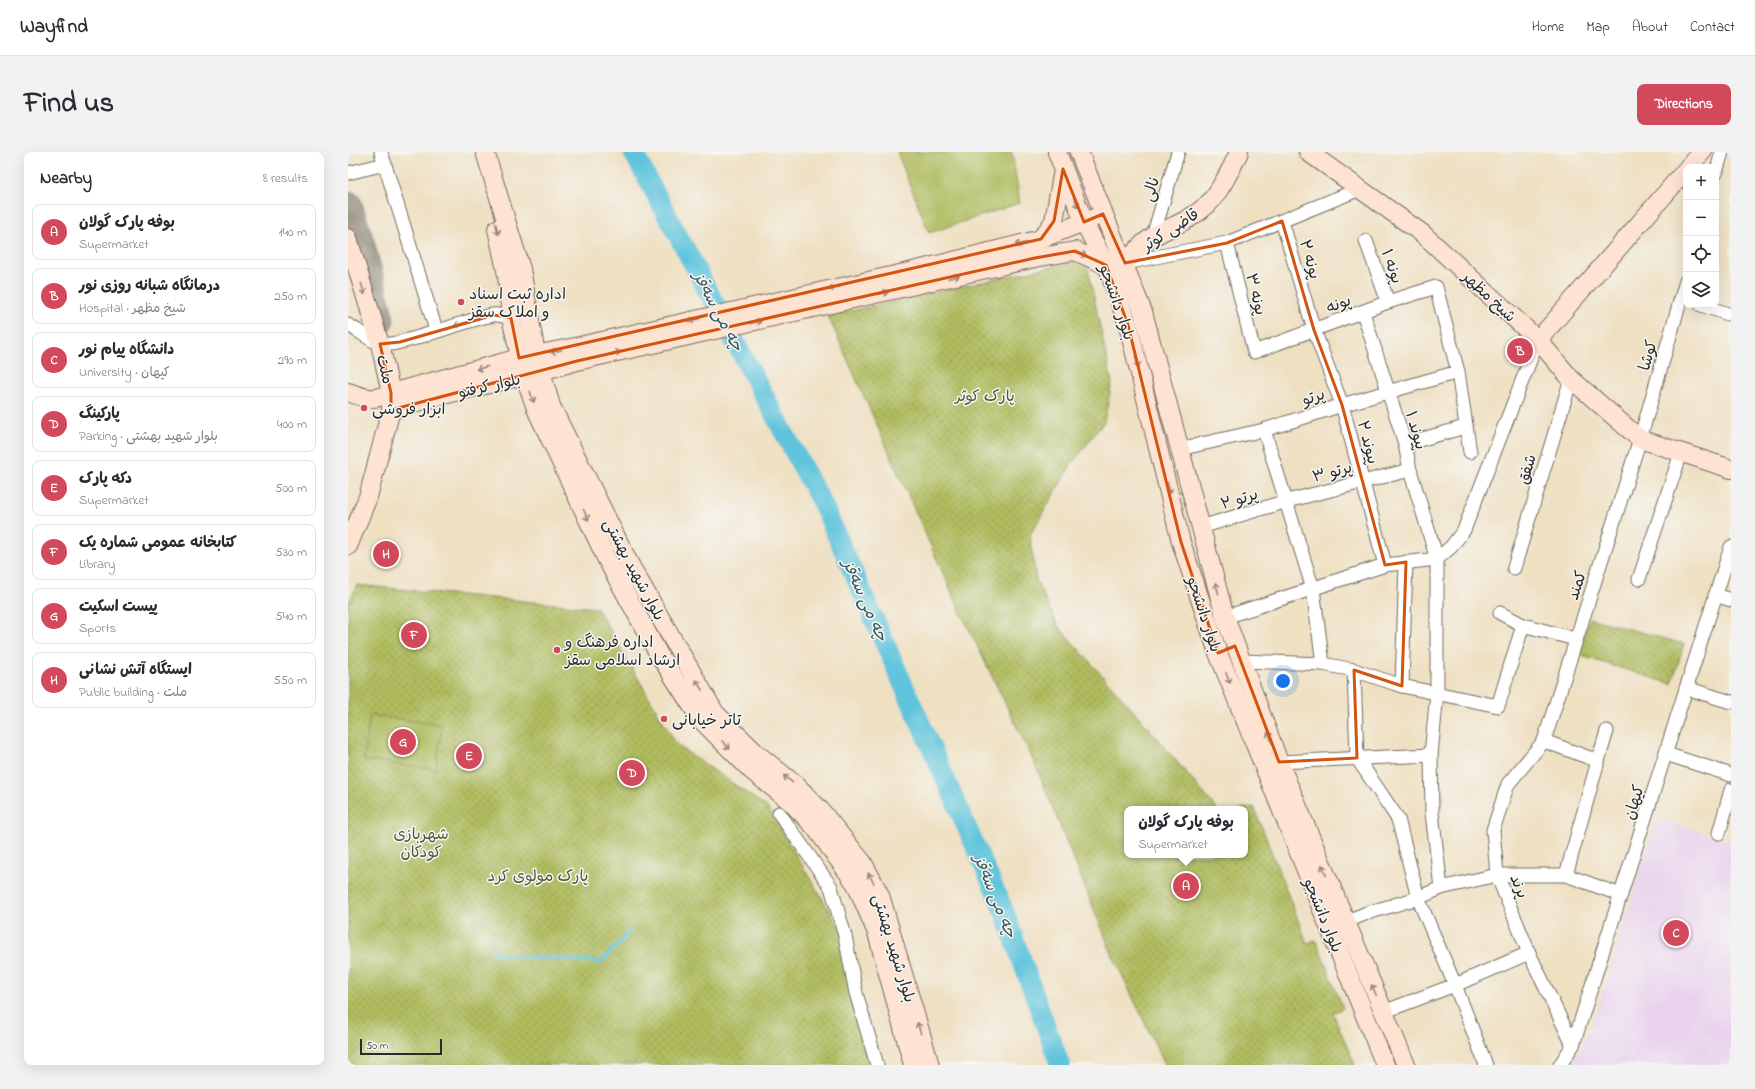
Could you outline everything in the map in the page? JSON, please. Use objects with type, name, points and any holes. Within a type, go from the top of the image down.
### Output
[{"type":"main road","name":"بلوار شهید بهشتی","points":[[473,152],[503,251],[511,303],[511,318],[533,374],[552,406],[630,565],[715,713],[756,753],[797,786],[821,811],[863,863],[880,895],[930,1065]]},
{"type":"main road","name":"بلوار شهید بهشتی","points":[[485,152],[521,269],[527,356]]},
{"type":"main road","name":"بلوار دانشجو","points":[[1057,152],[1084,222],[1106,265],[1128,325],[1181,542],[1218,653],[1385,1065]]},
{"type":"main road","name":"بلوار دانشجو","points":[[1079,152],[1103,214],[1125,263],[1143,312],[1225,617],[1280,762],[1345,922],[1406,1065]]},
{"type":"main road","name":"قاضی کوثر","points":[[1125,263],[1144,243],[1153,236],[1182,223],[1208,204],[1232,167],[1239,152]]},
{"type":"main road","name":"شیخ مظهر","points":[[1308,152],[1423,234],[1538,340],[1571,379],[1640,439],[1731,469]]},
{"type":"main road","points":[[1691,164],[1702,152]]},
{"type":"main road","points":[[1041,239],[1054,221],[1063,169]]},
{"type":"main road","points":[[1538,340],[1683,173]]},
{"type":"main road","points":[[915,278],[1041,239],[1103,214]]},
{"type":"main road","name":"ملت","points":[[348,238],[380,344],[391,401],[368,497],[348,546]]},
{"type":"main road","points":[[348,392],[365,398],[391,401],[527,356],[576,354],[915,278],[1075,251],[1106,265]]},
{"type":"main road","name":"بلوار کرفتو","points":[[391,401],[416,401],[533,374],[576,354]]},
{"type":"main road","name":"بلوار شهید بهشتی","points":[[533,374],[537,411],[606,558],[658,653],[701,720],[752,771],[791,802],[815,827],[856,884],[877,933],[913,1065]]},
{"type":"main road","points":[[1218,653],[1238,653]]},
{"type":"street","name":"نالی","points":[[1153,236],[1178,152]]},
{"type":"street","points":[[1719,164],[1722,152]]},
{"type":"street","points":[[348,173],[383,158],[436,330]]},
{"type":"street","points":[[1125,263],[1227,243],[1360,189]]},
{"type":"street","name":"پونه ۲","points":[[1282,221],[1314,330]]},
{"type":"street","name":"پونه ۱","points":[[1366,241],[1388,302]]},
{"type":"street","name":"پونه ۳","points":[[1227,243],[1254,352]]},
{"type":"street","name":"پونه","points":[[1254,352],[1388,302],[1436,288],[1458,372]]},
{"type":"street","name":"کوشا","points":[[1640,439],[1683,302]]},
{"type":"street","points":[[1710,308],[1731,315]]},
{"type":"street","name":"پیوند ۱","points":[[1363,312],[1405,444],[1410,470],[1437,559],[1437,693],[1431,755],[1432,814],[1441,888]]},
{"type":"street","points":[[348,325],[359,330],[380,344],[400,342],[436,330],[494,315],[511,318]]},
{"type":"street","name":"پیوند ۲","points":[[1314,330],[1342,405],[1361,481],[1385,565]]},
{"type":"street","points":[[1225,617],[1385,565],[1437,559],[1451,547],[1464,530],[1538,340]]},
{"type":"street","points":[[1458,372],[1470,452]]},
{"type":"street","name":"پرتو","points":[[1179,448],[1264,430],[1342,405],[1389,393],[1458,372]]},
{"type":"street","name":"شفق","points":[[1514,568],[1571,379]]},
{"type":"street","points":[[1405,444],[1466,427]]},
{"type":"street","points":[[1264,430],[1313,589],[1323,664]]},
{"type":"street","name":"کمند","points":[[1544,741],[1575,639],[1640,439]]},
{"type":"street","points":[[1639,579],[1681,453]]},
{"type":"street","name":"پرتو ۳","points":[[1286,501],[1361,481],[1410,470]]},
{"type":"street","name":"پرتو ۲","points":[[1201,527],[1286,501]]},
{"type":"street","name":"کیهان","points":[[1560,1065],[1573,1045],[1731,547]]},
{"type":"street","points":[[1402,686],[1406,562]]},
{"type":"street","points":[[1715,595],[1731,600]]},
{"type":"street","points":[[1500,613],[1523,625],[1575,639]]},
{"type":"street","points":[[1238,653],[1323,664],[1354,670],[1402,686],[1498,706],[1523,625]]},
{"type":"street","points":[[1354,670],[1357,758],[1398,819],[1418,898],[1456,985],[1486,1065]]},
{"type":"street","points":[[1686,688],[1731,702]]},
{"type":"street","points":[[1566,875],[1607,731]]},
{"type":"street","points":[[1544,741],[1598,761]]},
{"type":"street","name":"پرند","points":[[1544,741],[1508,784],[1493,830],[1497,875],[1529,954],[1573,1045]]},
{"type":"street","points":[[1666,754],[1731,775]]},
{"type":"street","points":[[1280,762],[1431,755]]},
{"type":"street","points":[[1719,833],[1731,790]]},
{"type":"street","points":[[779,813],[831,887],[845,936],[856,993],[877,1065]]},
{"type":"street","points":[[1345,922],[1367,913],[1418,898],[1441,888],[1497,875],[1566,875],[1621,895]]},
{"type":"street","points":[[1383,1012],[1456,985],[1529,954]]},
{"type":"highlighted area","points":[[1063,169],[1084,222],[1103,214],[1125,263],[1227,243],[1282,221],[1314,330],[1342,405],[1385,565],[1406,562],[1402,686],[1354,670],[1357,758],[1279,762],[1235,646],[1218,653],[1181,542],[1128,325],[1106,265],[1075,251],[1035,258],[577,361],[391,410],[391,393],[380,344],[400,342],[494,315],[511,318],[519,358],[1041,239],[1054,221]]},
{"type":"shaded area","points":[[1657,818],[1731,841],[1731,1065],[1571,1065],[1592,1026]]},
{"type":"green space","points":[[897,152],[1012,152],[1020,203],[929,233]]},
{"type":"green space","name":"پارک کوثر","points":[[1086,259],[1112,383],[1104,422],[1071,465],[1030,535],[1036,580],[1058,626],[1138,716],[1214,806],[1124,806],[1124,858],[1248,858],[1248,808],[1254,807],[1307,943],[1316,940],[1343,1008],[1333,1013],[1355,1065],[1165,1065],[1112,954],[1034,762],[959,609],[828,316]]},
{"type":"green space","name":"پارک مولوی کرد","points":[[357,585],[597,608],[677,745],[767,807],[845,936],[873,1065],[348,1065],[348,604]]},
{"type":"green space","points":[[1589,618],[1684,644],[1672,684],[1578,655]]},
{"type":"green space","points":[[370,715],[442,725],[436,769],[364,760]]},
{"type":"waterway","name":"چە می سەقز","points":[[633,152],[824,507],[1002,906],[1060,1065]]},
{"type":"waterway","points":[[493,949],[494,952],[503,955],[601,962],[630,931]]},
{"type":"taxiway","points":[[348,205],[360,241],[380,319]]},
{"type":"place","name":"اداره ثبت اسناد و املاک سقز","points":[[461,302]]},
{"type":"place","name":"درمانگاه شبانه روزی نور","points":[[1520,351]]},
{"type":"place","name":"ابزار فروشی","points":[[364,408]]},
{"type":"place","name":"ایستگاه آتش نشانی","points":[[386,554]]},
{"type":"place","name":"کتابخانه عمومی شماره یک","points":[[414,635]]},
{"type":"place","name":"اداره فرهنگ و ارشاد اسلامی سقز","points":[[557,650]]},
{"type":"place","name":"تاتر خیابانی","points":[[664,719]]},
{"type":"place","name":"پیست اسکیت","points":[[403,742]]},
{"type":"place","name":"دکه پارک","points":[[469,756]]},
{"type":"place","name":"پارکینگ","points":[[632,773]]},
{"type":"place","name":"بوفه پارک گولان","points":[[1186,886]]},
{"type":"place","name":"دانشگاه پیام نور","points":[[1676,933]]},
{"type":"park label","name":"شهربازی کودکان","points":[[421,842]]}]
